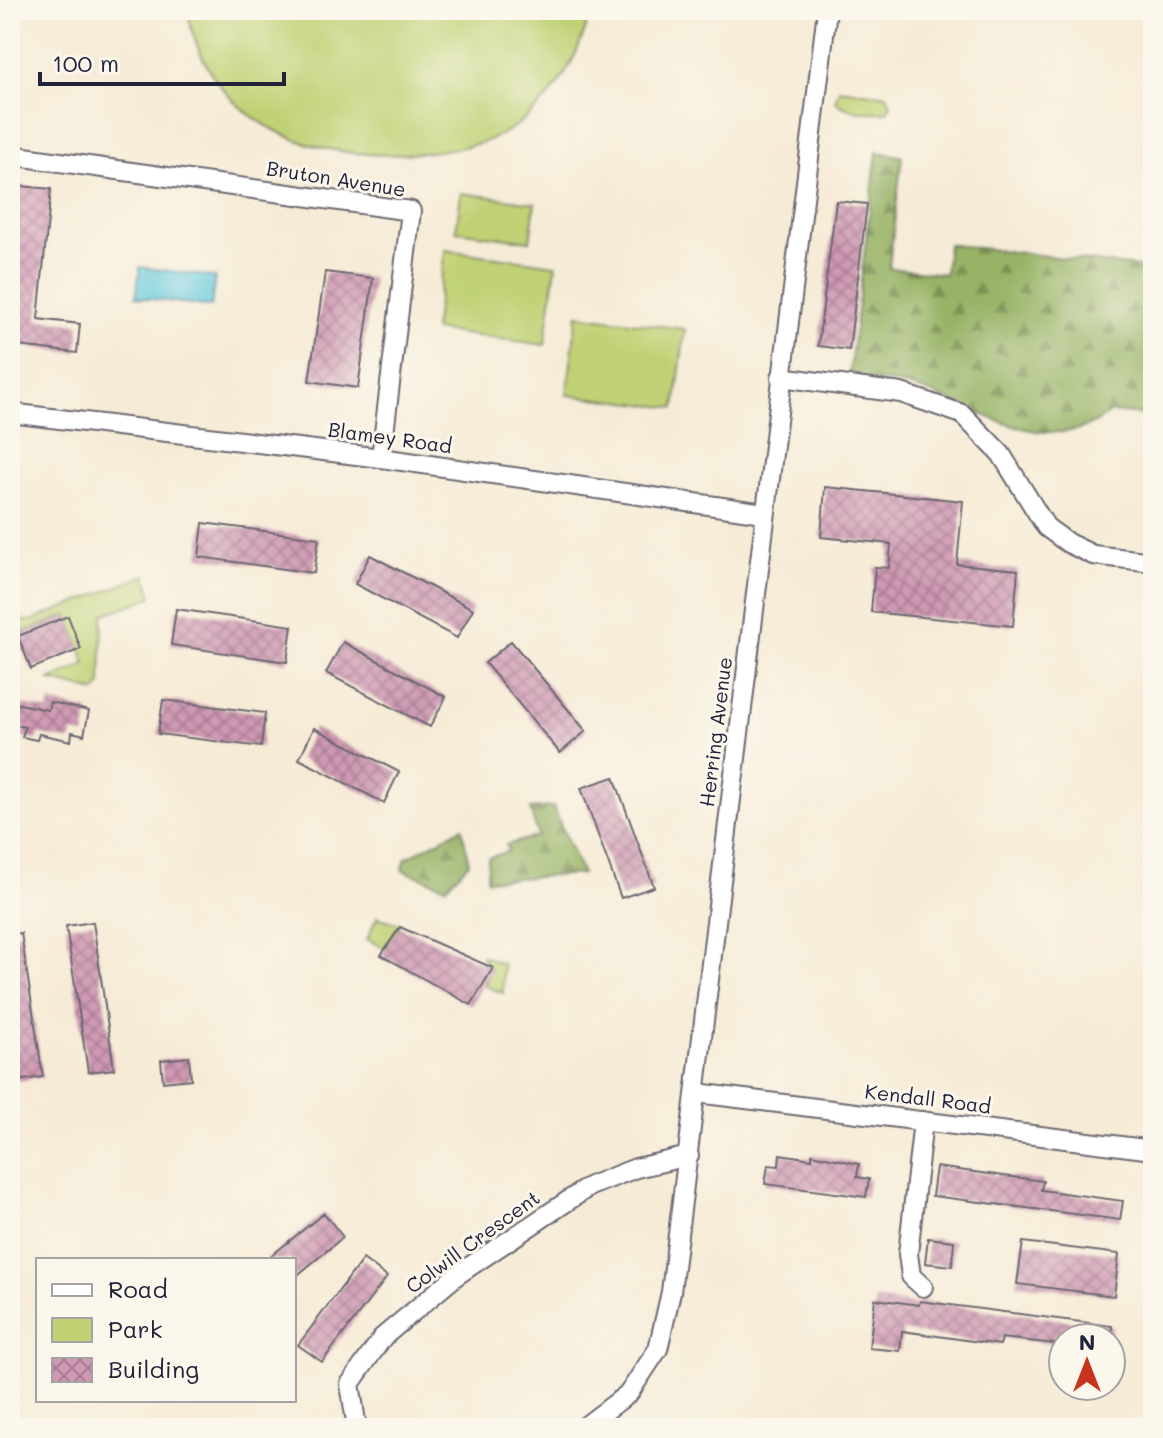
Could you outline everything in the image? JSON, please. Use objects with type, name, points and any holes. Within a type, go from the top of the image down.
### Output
[{"type":"street","name":"Herring Avenue","points":[[583,1428],[629,1393],[658,1349],[671,1292],[827,10]]},
{"type":"street","name":"Bruton Avenue","points":[[10,155],[411,211],[381,458]]},
{"type":"street","points":[[781,377],[901,393],[962,414],[1010,466],[1046,527],[1068,543],[1093,555],[1153,562]]},
{"type":"street","name":"Blamey Road","points":[[10,413],[381,458],[764,513]]},
{"type":"street","name":"Kendall Road","points":[[697,1093],[1153,1150]]},
{"type":"street","points":[[923,1121],[908,1254],[911,1276],[923,1287]]},
{"type":"street","name":"Colwill Crescent","points":[[357,1428],[350,1384],[383,1337],[447,1284],[590,1186],[648,1164],[689,1156]]},
{"type":"green space","points":[[187,10],[591,10],[580,44],[553,91],[512,128],[468,146],[420,153],[380,154],[342,151],[305,143],[272,129],[243,109],[218,83],[199,50]]},
{"type":"green space","points":[[839,89],[887,95],[891,105],[887,112],[852,110],[835,101]]},
{"type":"green space","points":[[877,152],[902,156],[889,268],[945,274],[948,244],[1153,269],[1153,416],[1111,412],[1089,426],[1066,432],[1042,432],[993,419],[913,387],[849,376]]},
{"type":"green space","points":[[461,193],[535,203],[530,241],[456,231]]},
{"type":"green space","points":[[445,250],[556,265],[545,345],[434,330]]},
{"type":"green space","points":[[577,315],[685,329],[675,408],[567,395]]},
{"type":"green space","points":[[146,575],[152,597],[103,615],[101,685],[96,692],[50,680],[86,664],[68,615],[18,634],[20,639],[10,643],[10,620],[31,621]]},
{"type":"green space","points":[[553,807],[582,874],[487,880],[488,858],[509,851],[506,845],[538,836],[530,809]]},
{"type":"green space","points":[[462,828],[469,863],[446,887],[402,870],[406,858]]},
{"type":"green space","points":[[377,917],[400,924],[384,948],[367,939]]},
{"type":"green space","points":[[482,956],[503,964],[503,993],[484,986],[489,975],[479,969],[485,963]]},
{"type":"water","points":[[140,267],[215,277],[211,307],[136,297]]},
{"type":"building","points":[[11,185],[51,189],[38,319],[80,324],[77,353],[10,345],[16,262],[10,261]]},
{"type":"building","points":[[836,201],[867,204],[849,350],[818,346]]},
{"type":"building","points":[[325,272],[373,278],[358,388],[309,381]]},
{"type":"building","points":[[825,487],[963,501],[957,564],[1018,570],[1013,626],[871,612],[875,567],[889,568],[891,544],[821,537]]},
{"type":"building","points":[[203,523],[319,538],[314,573],[199,557]]},
{"type":"building","points":[[370,555],[473,609],[457,638],[355,584]]},
{"type":"building","points":[[176,609],[292,626],[287,662],[171,645]]},
{"type":"building","points":[[68,616],[81,649],[31,669],[18,636]]},
{"type":"building","points":[[511,641],[586,731],[560,753],[485,663]]},
{"type":"building","points":[[343,642],[446,697],[430,727],[326,673]]},
{"type":"building","points":[[163,700],[265,713],[261,747],[158,734]]},
{"type":"building","points":[[10,702],[48,710],[50,702],[89,711],[84,735],[72,732],[71,741],[39,734],[37,740],[22,737],[25,727],[10,724]]},
{"type":"building","points":[[314,728],[399,772],[384,803],[299,759]]},
{"type":"building","points":[[614,777],[654,887],[621,898],[581,788]]},
{"type":"building","points":[[93,922],[114,1069],[88,1072],[66,926]]},
{"type":"building","points":[[400,927],[493,968],[471,1005],[381,955]]},
{"type":"building","points":[[21,933],[43,1077],[17,1081],[10,1038],[10,934]]},
{"type":"building","points":[[189,1057],[191,1079],[163,1082],[161,1060]]},
{"type":"building","points":[[780,1154],[812,1159],[812,1154],[859,1164],[857,1177],[869,1179],[866,1197],[765,1184],[768,1165],[779,1166]]},
{"type":"building","points":[[936,1167],[1043,1181],[1041,1190],[1123,1201],[1120,1220],[932,1196]]},
{"type":"building","points":[[324,1213],[343,1237],[296,1276],[296,1258],[268,1258]]},
{"type":"building","points":[[928,1238],[954,1241],[952,1266],[925,1263]]},
{"type":"building","points":[[1023,1242],[1119,1254],[1114,1296],[1017,1284]]},
{"type":"building","points":[[363,1259],[387,1277],[322,1362],[298,1345]]},
{"type":"building","points":[[875,1299],[919,1305],[920,1301],[1081,1322],[1047,1322],[1047,1343],[1002,1338],[1000,1345],[902,1331],[900,1351],[869,1348]]}]
